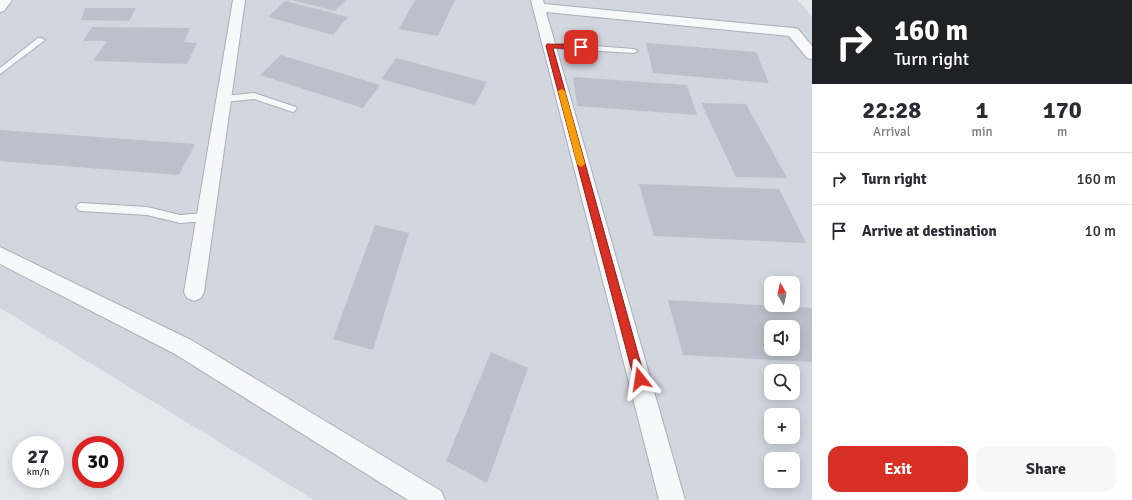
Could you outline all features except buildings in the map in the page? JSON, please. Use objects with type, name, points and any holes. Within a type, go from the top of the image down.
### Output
[{"type":"street","points":[[0,8],[6,0]]},
{"type":"street","points":[[194,292],[239,0]]},
{"type":"street","points":[[672,500],[538,4],[793,32],[812,55]]},
{"type":"street","points":[[0,255],[183,347],[432,500]]},
{"type":"lane","points":[[0,72],[41,40]]},
{"type":"lane","points":[[549,46],[634,51]]},
{"type":"lane","points":[[224,99],[254,96],[293,110]]},
{"type":"lane","points":[[81,207],[147,211],[180,219],[205,217]]},
{"type":"shaded area","points":[[0,0],[798,0],[812,17],[812,500],[314,500],[0,308]]},
{"type":"slow traffic","points":[[562,91],[581,164]]},
{"type":"route","points":[[581,47],[549,46],[640,379]]}]
